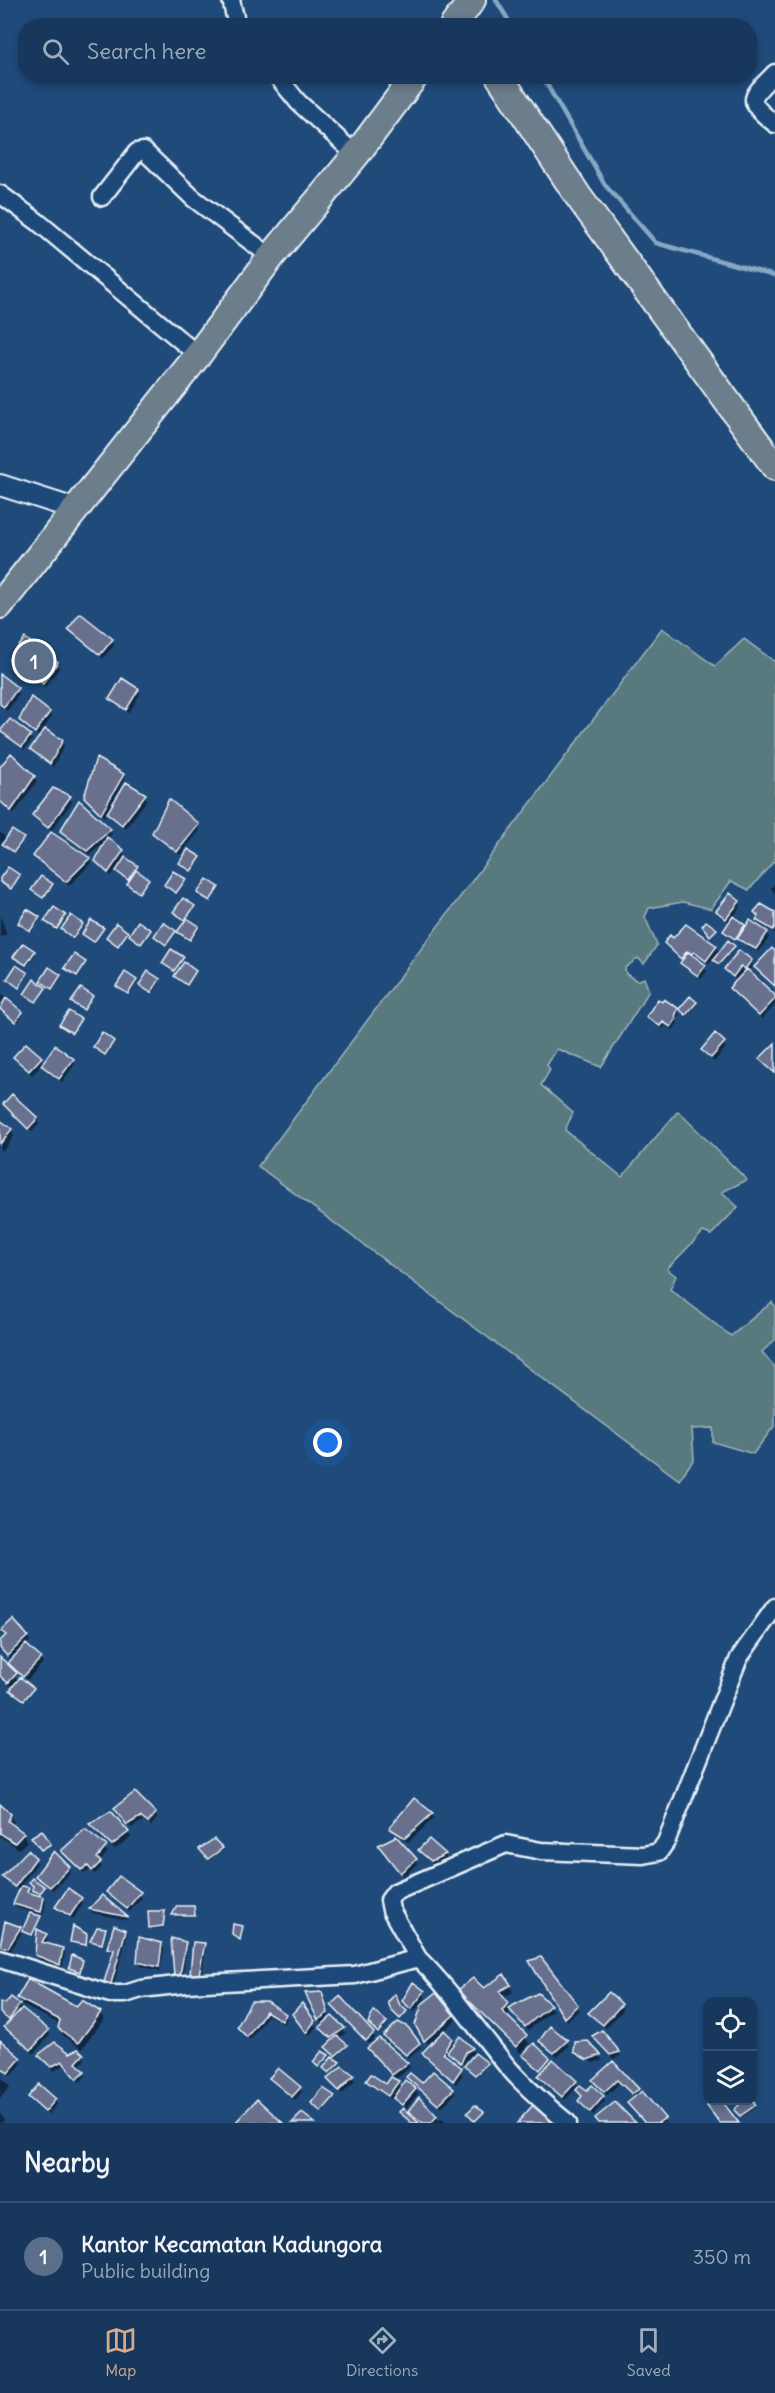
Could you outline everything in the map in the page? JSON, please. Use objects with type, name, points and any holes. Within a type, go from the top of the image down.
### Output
[{"type":"main road","points":[[0,605],[198,355],[271,257],[356,155],[409,84]]},
{"type":"main road","points":[[504,84],[578,196],[775,467]]},
{"type":"street","points":[[231,0],[235,18]]},
{"type":"street","points":[[775,73],[755,93],[753,101],[755,108],[775,124]]},
{"type":"street","points":[[283,84],[298,102],[356,155]]},
{"type":"street","points":[[102,197],[138,152],[144,151],[193,198],[271,257]]},
{"type":"street","points":[[0,194],[38,222],[198,355]]},
{"type":"street","points":[[0,485],[75,509]]},
{"type":"street","points":[[568,2123],[508,2068],[448,1994],[438,1978],[418,1958],[391,1910],[389,1900],[395,1892],[506,1844],[541,1851],[643,1856],[659,1852],[666,1842],[739,1659],[775,1607]]},
{"type":"street","points":[[0,1959],[110,1994],[125,1994],[141,1989],[186,1984],[355,1975],[418,1958]]},
{"type":"green space","points":[[662,628],[715,666],[744,639],[775,662],[775,860],[749,890],[731,881],[711,909],[683,902],[649,908],[645,917],[657,945],[644,964],[638,958],[625,968],[626,974],[637,981],[644,978],[649,991],[601,1067],[557,1049],[547,1065],[550,1070],[541,1085],[573,1113],[565,1130],[622,1177],[678,1111],[747,1180],[722,1192],[738,1207],[711,1235],[703,1232],[667,1269],[676,1276],[670,1289],[731,1336],[772,1302],[775,1306],[775,1340],[762,1352],[775,1367],[775,1425],[753,1454],[713,1442],[713,1428],[692,1429],[694,1459],[679,1480],[258,1166]]},
{"type":"building","points":[[80,613],[113,639],[100,655],[68,629]]},
{"type":"building","points":[[25,638],[58,662],[43,684],[9,659]]},
{"type":"building","points":[[0,674],[18,688],[4,707],[0,704]]},
{"type":"building","points":[[122,678],[139,689],[126,710],[109,699]]},
{"type":"building","points":[[31,697],[50,712],[35,733],[19,720]]},
{"type":"building","points":[[10,719],[31,735],[22,747],[0,731]]},
{"type":"building","points":[[45,729],[63,740],[50,764],[30,749]]},
{"type":"building","points":[[11,753],[35,776],[11,811],[0,801],[0,767]]},
{"type":"building","points":[[96,758],[124,774],[101,814],[84,797]]},
{"type":"building","points":[[126,782],[146,794],[122,825],[107,813]]},
{"type":"building","points":[[53,788],[71,796],[48,828],[32,815]]},
{"type":"building","points":[[169,799],[199,824],[177,852],[152,833]]},
{"type":"building","points":[[79,800],[111,829],[87,851],[60,831]]},
{"type":"building","points":[[12,830],[24,838],[14,852],[2,844]]},
{"type":"building","points":[[51,832],[90,858],[66,882],[33,856]]},
{"type":"building","points":[[107,837],[124,850],[108,873],[95,861]]},
{"type":"building","points":[[188,849],[201,857],[191,871],[179,863]]},
{"type":"building","points":[[125,857],[138,866],[128,880],[116,871]]},
{"type":"building","points":[[8,867],[20,875],[11,889],[0,882],[0,878]]},
{"type":"building","points":[[136,870],[149,879],[139,893],[127,884]]},
{"type":"building","points":[[173,871],[186,879],[176,893],[164,885]]},
{"type":"building","points":[[41,876],[53,884],[43,898],[31,890]]},
{"type":"building","points":[[207,879],[219,887],[210,901],[197,893]]},
{"type":"building","points":[[730,893],[740,901],[726,919],[716,911]]},
{"type":"building","points":[[183,898],[195,906],[185,920],[173,912]]},
{"type":"building","points":[[761,904],[775,912],[773,930],[756,920],[758,916],[754,912]]},
{"type":"building","points":[[54,907],[66,915],[57,929],[44,921]]},
{"type":"building","points":[[27,909],[40,917],[30,931],[18,923]]},
{"type":"building","points":[[71,915],[83,924],[73,938],[61,929]]},
{"type":"building","points":[[733,916],[745,925],[735,939],[723,931]]},
{"type":"building","points":[[187,918],[199,926],[190,940],[177,932]]},
{"type":"building","points":[[91,920],[104,928],[94,942],[82,934]]},
{"type":"building","points":[[750,920],[768,932],[756,949],[737,939]]},
{"type":"building","points":[[138,921],[151,930],[141,944],[129,935]]},
{"type":"building","points":[[706,921],[717,929],[710,936],[702,926]]},
{"type":"building","points":[[163,922],[176,931],[166,945],[154,936]]},
{"type":"building","points":[[116,923],[128,932],[118,946],[106,937]]},
{"type":"building","points":[[686,924],[717,946],[706,961],[694,952],[692,954],[687,951],[681,959],[664,943],[670,935],[673,938]]},
{"type":"building","points":[[728,940],[735,946],[719,964],[713,960]]},
{"type":"building","points":[[23,943],[35,951],[26,965],[13,957]]},
{"type":"building","points":[[772,948],[775,951],[775,986],[754,967]]},
{"type":"building","points":[[171,949],[184,957],[174,971],[162,963]]},
{"type":"building","points":[[739,950],[752,960],[745,969],[741,966],[733,977],[724,969]]},
{"type":"building","points":[[688,952],[706,965],[698,976],[680,963]]},
{"type":"building","points":[[74,954],[86,962],[77,976],[64,968]]},
{"type":"building","points":[[184,962],[196,971],[187,985],[174,976]]},
{"type":"building","points":[[16,965],[28,973],[19,988],[7,979]]},
{"type":"building","points":[[49,967],[61,975],[52,989],[40,981]]},
{"type":"building","points":[[747,969],[775,995],[775,999],[759,1016],[729,988]]},
{"type":"building","points":[[148,971],[160,979],[151,993],[139,985]]},
{"type":"building","points":[[125,972],[137,980],[128,994],[116,986]]},
{"type":"building","points":[[34,979],[46,988],[36,1002],[24,994]]},
{"type":"building","points":[[81,988],[93,996],[84,1010],[71,1002]]},
{"type":"building","points":[[690,996],[697,1002],[686,1015],[679,1009]]},
{"type":"building","points":[[6,998],[23,1012],[15,1022],[0,1009]]},
{"type":"building","points":[[658,999],[662,1002],[664,999],[678,1008],[675,1017],[677,1018],[671,1027],[663,1022],[660,1026],[646,1017]]},
{"type":"building","points":[[69,1011],[81,1019],[72,1033],[59,1025]]},
{"type":"building","points":[[102,1032],[114,1041],[105,1055],[93,1047]]},
{"type":"building","points":[[715,1033],[725,1042],[711,1058],[701,1050]]},
{"type":"building","points":[[26,1043],[42,1057],[29,1071],[13,1057]]},
{"type":"building","points":[[775,1043],[775,1073],[759,1059]]},
{"type":"building","points":[[55,1045],[74,1059],[59,1079],[41,1065]]},
{"type":"building","points":[[12,1094],[38,1118],[28,1129],[3,1104]]},
{"type":"building","points":[[0,1120],[12,1129],[0,1144]]},
{"type":"building","points":[[13,1619],[28,1636],[7,1656],[0,1648],[0,1641],[6,1635],[1,1631]]},
{"type":"building","points":[[26,1644],[41,1658],[23,1677],[8,1663]]},
{"type":"building","points":[[0,1657],[17,1673],[8,1683],[0,1676]]},
{"type":"building","points":[[20,1677],[34,1688],[24,1700],[10,1690]]},
{"type":"building","points":[[135,1792],[156,1813],[148,1823],[140,1817],[127,1825],[114,1808]]},
{"type":"building","points":[[414,1798],[433,1813],[405,1838],[389,1828]]},
{"type":"building","points":[[0,1804],[11,1814],[8,1821],[24,1833],[15,1843],[0,1833]]},
{"type":"building","points":[[111,1811],[129,1832],[112,1845],[89,1824]]},
{"type":"building","points":[[85,1829],[107,1846],[97,1858],[101,1862],[92,1871],[88,1866],[81,1870],[61,1851]]},
{"type":"building","points":[[42,1830],[51,1844],[41,1850],[31,1837]]},
{"type":"building","points":[[396,1836],[417,1859],[400,1873],[378,1845]]},
{"type":"building","points":[[214,1839],[223,1848],[208,1859],[199,1849]]},
{"type":"building","points":[[429,1839],[446,1854],[431,1861],[418,1850]]},
{"type":"building","points":[[28,1850],[36,1858],[15,1887],[2,1877]]},
{"type":"building","points":[[54,1851],[70,1867],[50,1887],[35,1876]]},
{"type":"building","points":[[119,1876],[141,1892],[127,1909],[106,1892]]},
{"type":"building","points":[[32,1878],[45,1887],[40,1893],[32,1890],[33,1886],[29,1882]]},
{"type":"building","points":[[21,1886],[29,1887],[27,1892],[44,1897],[41,1912],[13,1904]]},
{"type":"building","points":[[68,1888],[82,1898],[70,1916],[55,1907]]},
{"type":"building","points":[[102,1895],[128,1917],[89,1909]]},
{"type":"building","points":[[177,1906],[194,1906],[195,1915],[172,1915]]},
{"type":"building","points":[[148,1911],[165,1911],[163,1926],[149,1928]]},
{"type":"building","points":[[30,1913],[41,1916],[32,1935],[22,1931]]},
{"type":"building","points":[[5,1921],[21,1927],[8,1948],[0,1946]]},
{"type":"building","points":[[233,1924],[243,1926],[240,1940],[232,1934]]},
{"type":"building","points":[[114,1925],[126,1930],[111,1984],[104,1982],[114,1950],[107,1948]]},
{"type":"building","points":[[73,1926],[87,1934],[86,1945],[70,1942]]},
{"type":"building","points":[[97,1927],[106,1928],[102,1944],[90,1941]]},
{"type":"building","points":[[37,1929],[47,1934],[42,1942],[63,1948],[60,1965],[35,1955]]},
{"type":"building","points":[[139,1937],[162,1943],[159,1967],[137,1962]]},
{"type":"building","points":[[171,1938],[186,1942],[180,1975],[174,1975]]},
{"type":"building","points":[[193,1942],[205,1943],[199,1975],[190,1975]]},
{"type":"building","points":[[72,1955],[83,1960],[80,1972],[69,1968]]},
{"type":"building","points":[[541,1957],[578,2005],[564,2018],[529,1961]]},
{"type":"building","points":[[504,1974],[511,1985],[499,1991],[508,2003],[502,2011],[527,2035],[516,2047],[458,1990],[473,1978],[484,1988]]},
{"type":"building","points":[[28,1979],[76,2006],[82,2000],[101,2012],[78,2043],[58,2028],[60,2020],[17,1998]]},
{"type":"building","points":[[413,1982],[425,1991],[411,2009],[402,2001]]},
{"type":"building","points":[[322,1992],[328,2013],[318,2020],[305,1993]]},
{"type":"building","points":[[609,1992],[622,2004],[603,2025],[588,2013]]},
{"type":"building","points":[[436,1993],[454,2015],[424,2041],[415,2025],[422,2004]]},
{"type":"building","points":[[538,1993],[551,2005],[525,2027],[508,2008]]},
{"type":"building","points":[[395,1994],[400,2005],[407,2011],[400,2019],[391,2010],[388,2002]]},
{"type":"building","points":[[340,1996],[374,2033],[366,2041],[331,2005]]},
{"type":"building","points":[[11,1997],[20,2004],[9,2020],[0,2013],[0,2002],[5,2004]]},
{"type":"building","points":[[251,2001],[267,2001],[286,2014],[282,2021],[266,2011],[247,2037],[237,2027]]},
{"type":"building","points":[[302,2003],[315,2021],[306,2033],[292,2014]]},
{"type":"building","points":[[22,2008],[49,2030],[31,2050],[4,2027]]},
{"type":"building","points":[[374,2011],[387,2022],[378,2033],[368,2023]]},
{"type":"building","points":[[332,2016],[345,2028],[331,2038],[319,2027]]},
{"type":"building","points":[[398,2022],[408,2027],[420,2043],[406,2055],[383,2036]]},
{"type":"building","points":[[550,2026],[568,2040],[554,2053],[539,2041]]},
{"type":"building","points":[[444,2030],[452,2038],[443,2053],[462,2068],[453,2081],[422,2053]]},
{"type":"building","points":[[602,2030],[620,2052],[610,2055],[592,2036]]},
{"type":"building","points":[[337,2036],[348,2045],[335,2056],[325,2047]]},
{"type":"building","points":[[460,2036],[473,2048],[466,2052],[461,2063],[447,2052]]},
{"type":"building","points":[[379,2038],[408,2063],[392,2075],[367,2048]]},
{"type":"building","points":[[0,2040],[21,2058],[8,2073],[0,2066]]},
{"type":"building","points":[[588,2041],[601,2055],[587,2060],[574,2052],[575,2042]]},
{"type":"building","points":[[55,2042],[70,2053],[78,2049],[84,2054],[76,2063],[85,2071],[77,2079],[62,2061],[51,2067],[38,2055]]},
{"type":"building","points":[[534,2043],[550,2058],[540,2070],[522,2055]]},
{"type":"building","points":[[322,2051],[329,2055],[318,2067],[313,2062]]},
{"type":"building","points":[[475,2053],[488,2063],[475,2075],[464,2066]]},
{"type":"building","points":[[332,2057],[340,2062],[329,2073],[323,2068]]},
{"type":"building","points":[[553,2059],[577,2081],[562,2097],[538,2076]]},
{"type":"building","points":[[613,2061],[639,2089],[632,2094],[617,2080],[604,2092],[592,2080]]},
{"type":"building","points":[[342,2066],[354,2075],[339,2091],[327,2079]]},
{"type":"building","points":[[278,2068],[301,2087],[292,2097],[269,2078]]},
{"type":"building","points":[[433,2071],[454,2089],[438,2105],[406,2077],[410,2073],[422,2083]]},
{"type":"building","points":[[371,2074],[386,2084],[391,2077],[399,2081],[388,2096],[366,2081]]},
{"type":"building","points":[[405,2080],[416,2089],[402,2105],[393,2098]]},
{"type":"building","points":[[39,2084],[56,2099],[45,2112],[28,2097]]},
{"type":"building","points":[[580,2085],[587,2090],[592,2085],[604,2096],[590,2112],[578,2101],[582,2096],[576,2090]]},
{"type":"building","points":[[323,2088],[335,2096],[321,2112],[311,2103]]},
{"type":"building","points":[[642,2091],[665,2118],[658,2123],[645,2123],[627,2103]]},
{"type":"building","points":[[419,2097],[437,2116],[431,2123],[423,2123],[408,2111]]},
{"type":"building","points":[[257,2099],[283,2123],[235,2123]]},
{"type":"building","points":[[615,2102],[636,2123],[599,2123],[595,2118]]},
{"type":"building","points":[[475,2105],[484,2112],[475,2121],[467,2113]]},
{"type":"building","points":[[533,2105],[557,2123],[517,2123]]},
{"type":"building","points":[[725,2105],[739,2123],[720,2123],[707,2106]]},
{"type":"building","points":[[739,2105],[756,2105],[740,2116],[734,2110]]},
{"type":"building","points":[[403,2108],[419,2123],[412,2123],[399,2112]]},
{"type":"building","points":[[302,2113],[315,2123],[292,2123]]},
{"type":"waterway","points":[[496,0],[507,18]]},
{"type":"waterway","points":[[547,84],[605,185],[656,243],[775,276]]},
{"type":"place","name":"Kantor Kecamatan Kadungora","points":[[34,661]]}]
